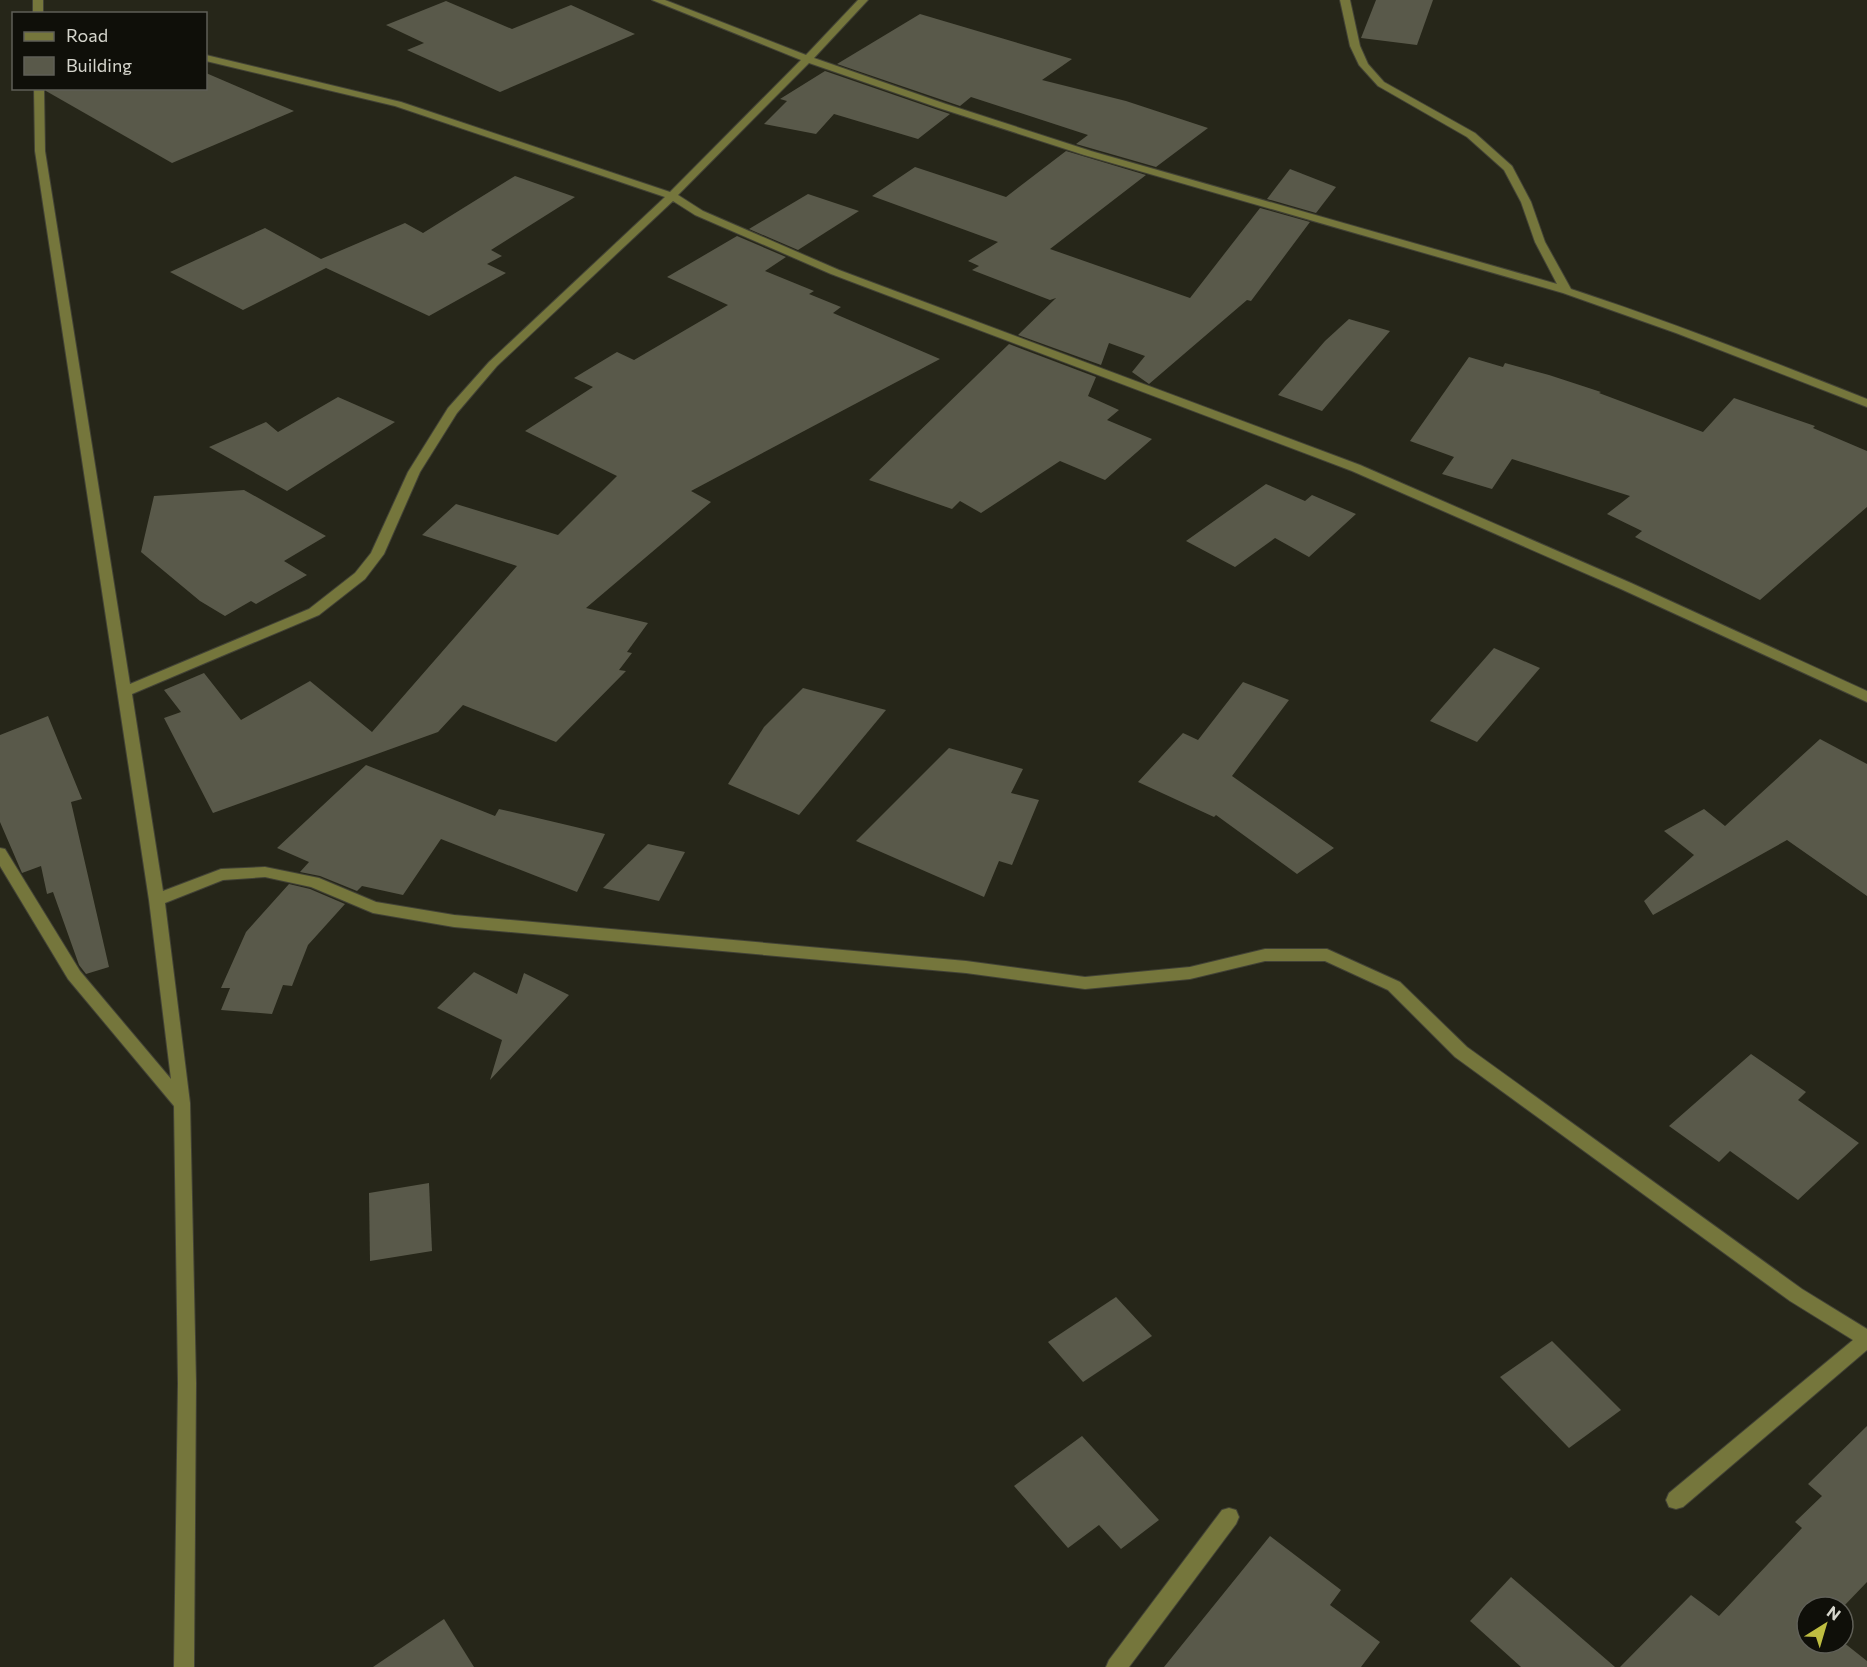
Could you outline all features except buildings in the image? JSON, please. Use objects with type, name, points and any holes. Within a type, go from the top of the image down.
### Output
[{"type":"street","points":[[657,0],[807,60],[994,123],[1231,196],[1438,252],[1566,291],[1759,360],[1867,403]]},
{"type":"street","points":[[123,692],[314,612],[360,576],[377,554],[414,472],[452,411],[493,364],[672,196],[863,0]]},
{"type":"street","points":[[1345,0],[1356,46],[1364,64],[1381,84],[1471,135],[1508,168],[1526,202],[1540,242],[1566,291]]},
{"type":"street","points":[[207,58],[408,107],[672,196],[699,213],[835,272],[1356,468],[1626,586],[1867,697]]},
{"type":"street","points":[[39,90],[40,151],[81,398],[123,692],[157,900],[182,1103],[187,1383],[184,1667]]},
{"type":"street","points":[[0,854],[74,975],[182,1103]]},
{"type":"street","points":[[157,900],[221,875],[265,872],[314,882],[373,907],[454,921],[966,967],[1085,983],[1190,973],[1264,955],[1327,955],[1394,986],[1461,1052],[1796,1294],[1867,1339],[1676,1500]]},
{"type":"street","points":[[1116,1667],[1229,1516]]}]
